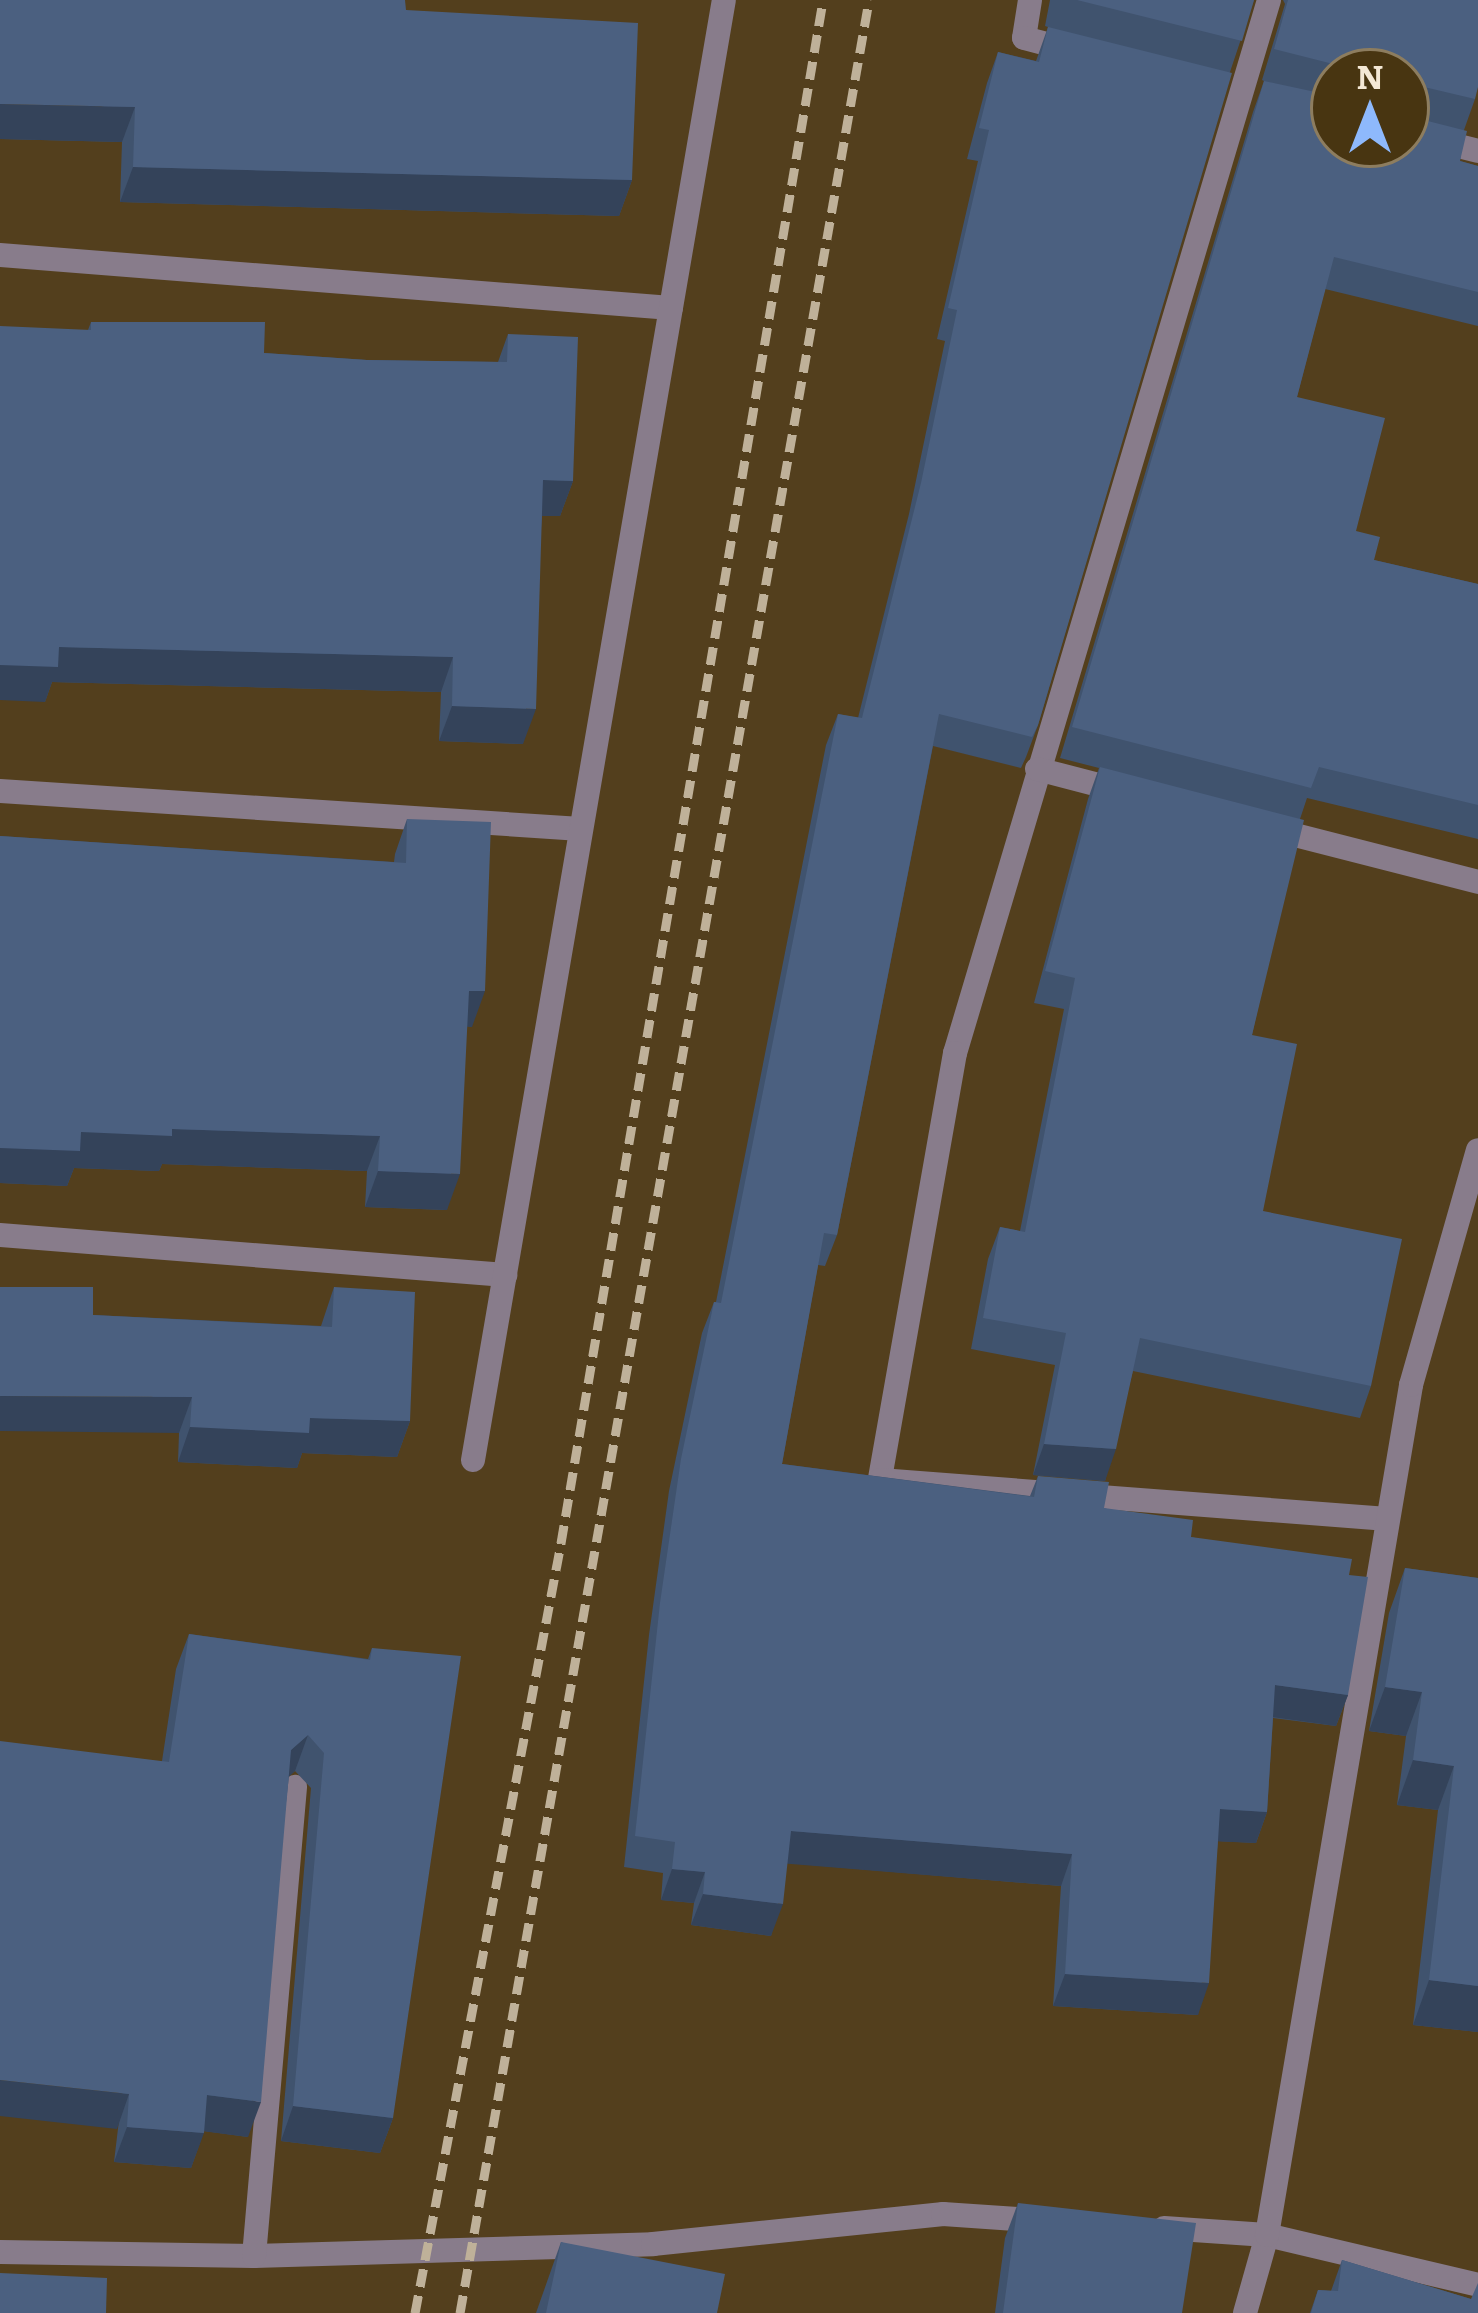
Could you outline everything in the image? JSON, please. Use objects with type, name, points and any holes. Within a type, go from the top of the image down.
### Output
[{"type":"street","points":[[473,1460],[724,0]]},
{"type":"street","points":[[1030,0],[1024,38],[1090,55]]},
{"type":"street","points":[[1269,0],[1245,94],[1037,769],[955,1053],[880,1480],[1388,1519]]},
{"type":"street","points":[[1430,139],[1478,151]]},
{"type":"street","points":[[0,255],[670,308]]},
{"type":"street","points":[[1037,769],[1153,799]]},
{"type":"street","points":[[0,791],[581,829]]},
{"type":"street","points":[[1246,823],[1478,882]]},
{"type":"street","points":[[1246,2313],[1267,2235],[1411,1385],[1478,1150]]},
{"type":"street","points":[[0,1235],[505,1275]]},
{"type":"street","points":[[254,2256],[295,1787]]},
{"type":"street","points":[[0,2252],[254,2256],[653,2244],[943,2214],[1082,2223]]},
{"type":"street","points":[[1128,2226],[1267,2235],[1478,2285]]},
{"type":"building","points":[[0,0],[405,0],[406,10],[638,23],[632,180],[133,167],[135,107],[0,104]]},
{"type":"building","points":[[1077,0],[1254,0],[1242,41]]},
{"type":"building","points":[[1288,0],[1478,0],[1475,99],[1430,88],[1430,48],[1310,48],[1310,58],[1274,49]]},
{"type":"building","points":[[1048,27],[1232,73],[1038,725],[1032,737],[939,714],[837,1235],[824,1233],[782,1464],[1034,1497],[1038,1476],[1109,1482],[1104,1508],[1193,1520],[1191,1537],[1352,1559],[1349,1575],[1368,1577],[1348,1695],[1275,1685],[1267,1812],[1220,1809],[1209,1983],[1065,1974],[1072,1854],[791,1831],[783,1904],[703,1894],[705,1872],[672,1869],[675,1842],[635,1836],[681,1459],[714,1302],[721,1303],[838,714],[862,718],[921,483],[957,310],[948,308],[989,130],[979,128],[998,52],[1039,62]]},
{"type":"building","points":[[1264,81],[1310,91],[1310,168],[1430,168],[1430,122],[1467,131],[1460,161],[1478,166],[1478,292],[1334,257],[1297,397],[1385,418],[1356,531],[1380,537],[1374,560],[1478,584],[1478,805],[1319,767],[1311,788],[1072,727]]},
{"type":"building","points":[[91,322],[265,322],[264,353],[367,360],[507,362],[508,334],[578,337],[573,481],[543,480],[536,709],[452,706],[453,657],[59,647],[58,667],[0,665],[0,326],[91,330]]},
{"type":"building","points":[[1100,767],[1304,820],[1252,1035],[1297,1044],[1263,1211],[1402,1239],[1371,1386],[1140,1338],[1116,1449],[1044,1444],[1066,1333],[983,1318],[1000,1227],[1025,1232],[1075,978],[1045,971]]},
{"type":"building","points":[[407,819],[491,822],[485,991],[469,991],[460,1174],[378,1171],[380,1136],[172,1129],[172,1136],[81,1132],[80,1151],[0,1148],[0,836],[406,863]]},
{"type":"building","points":[[0,1287],[93,1287],[93,1315],[332,1327],[334,1287],[415,1292],[410,1421],[310,1418],[309,1433],[190,1427],[192,1397],[0,1396]]},
{"type":"building","points":[[1405,1568],[1478,1578],[1478,1986],[1429,1980],[1454,1766],[1413,1760],[1422,1692],[1385,1687]]},
{"type":"building","points":[[189,1634],[370,1660],[372,1648],[461,1656],[393,2118],[293,2106],[324,1753],[308,1735],[291,1750],[261,2102],[207,2095],[204,2133],[127,2127],[129,2094],[0,2080],[0,1741],[169,1762]]},
{"type":"building","points":[[1018,2203],[1196,2223],[1182,2313],[1003,2313]]},
{"type":"building","points":[[561,2242],[725,2274],[717,2313],[546,2313]]},
{"type":"building","points":[[1342,2260],[1471,2299],[1478,2283],[1478,2313],[1311,2313],[1318,2290],[1338,2291]]},
{"type":"building","points":[[0,2273],[107,2278],[106,2313],[0,2313]]},
{"type":"railway","points":[[415,2313],[561,1543],[823,0]]},
{"type":"railway","points":[[460,2313],[869,0]]}]
